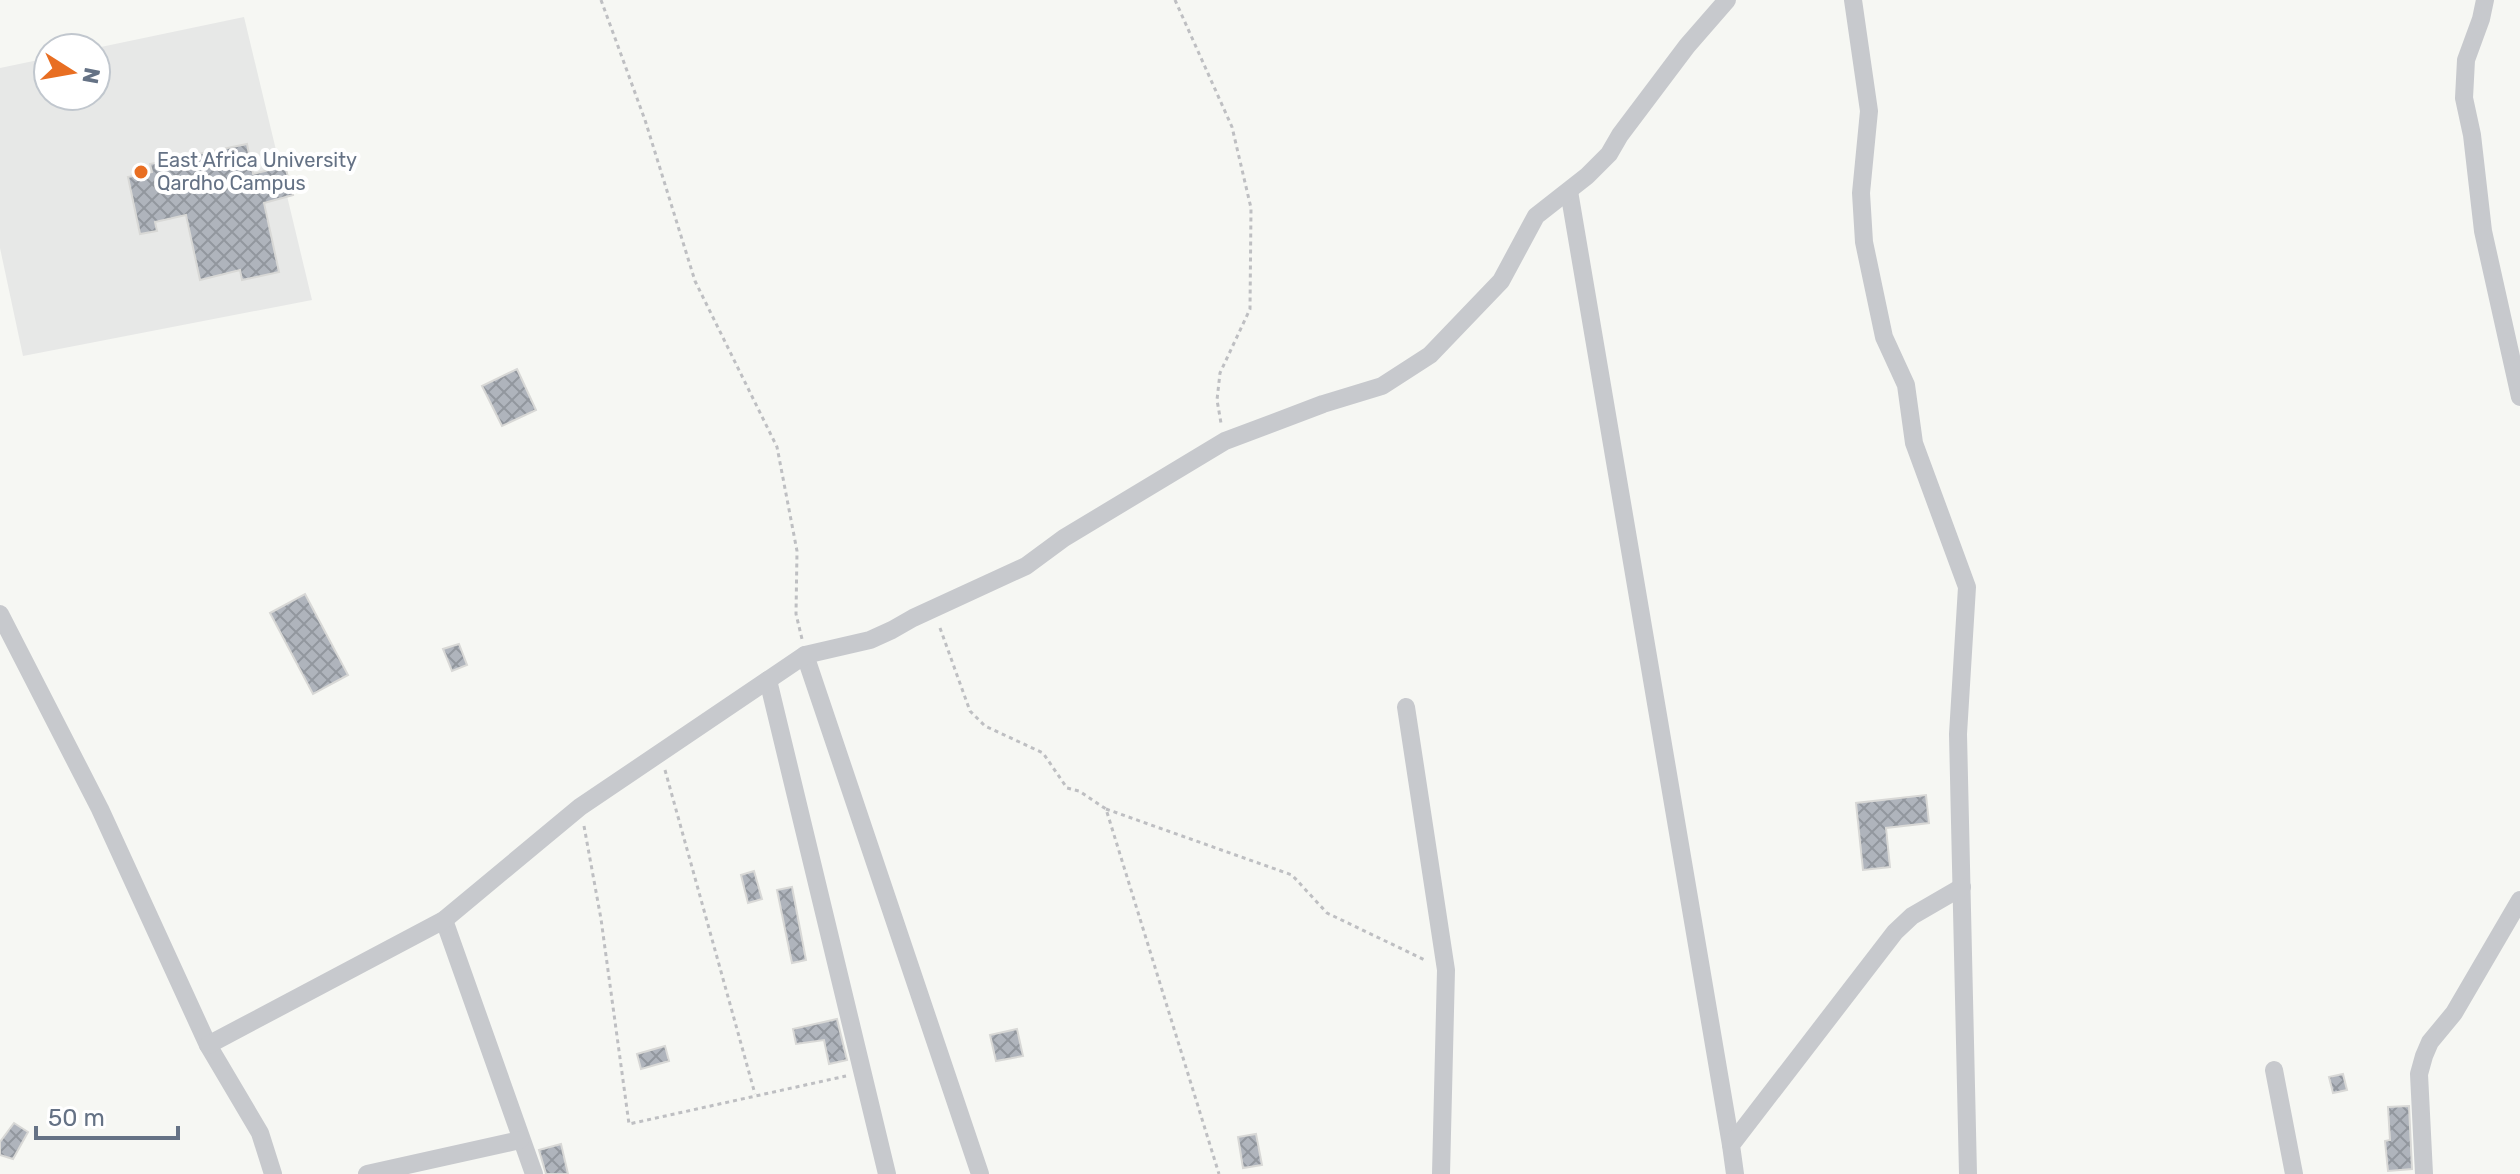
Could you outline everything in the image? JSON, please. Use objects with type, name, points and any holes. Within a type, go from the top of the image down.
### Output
[{"type":"street","points":[[208,1045],[444,920],[580,807],[805,655],[870,640],[1026,566],[1064,538],[1225,441],[1323,404],[1382,386],[1430,355],[1501,281],[1536,216],[1609,154],[1687,46],[1727,0]]},
{"type":"street","points":[[1853,0],[1869,111],[1861,193],[1864,242],[1884,337],[1906,385],[1914,443],[1967,587],[1958,734],[1968,1174]]},
{"type":"street","points":[[2485,0],[2466,60],[2464,98],[2472,135],[2483,231],[2520,397]]},
{"type":"street","points":[[1569,191],[1735,1174]]},
{"type":"street","points":[[0,614],[100,809],[208,1045],[260,1133],[273,1174]]},
{"type":"street","points":[[805,655],[980,1174]]},
{"type":"street","points":[[768,680],[887,1174]]},
{"type":"street","points":[[1406,707],[1446,970],[1441,1174]]},
{"type":"street","points":[[1731,1145],[1895,932],[1912,916],[1962,887]]},
{"type":"street","points":[[2424,1174],[2419,1074],[2424,1056],[2430,1042],[2454,1013],[2520,900]]},
{"type":"street","points":[[444,920],[534,1174]]},
{"type":"street","points":[[2274,1070],[2294,1174]]},
{"type":"street","points":[[367,1174],[520,1140]]},
{"type":"path","points":[[601,0],[645,120],[695,281],[777,447],[797,551],[796,614],[805,655]]},
{"type":"path","points":[[1175,0],[1232,127],[1251,208],[1250,309],[1220,373],[1218,386],[1217,400],[1225,441]]},
{"type":"path","points":[[933,609],[970,711],[985,726],[1043,753],[1067,788],[1079,791],[1106,809],[1292,875],[1327,913],[1446,970]]},
{"type":"path","points":[[660,755],[755,1095]]},
{"type":"path","points":[[580,807],[601,919],[629,1124],[862,1072]]},
{"type":"path","points":[[1106,809],[1219,1174]]},
{"type":"shaded area","name":"East Africa University Qardho Campus","points":[[244,17],[312,300],[23,356],[0,248],[0,68],[32,61],[32,112],[112,112],[112,45]]},
{"type":"building","points":[[247,144],[253,174],[285,166],[293,195],[264,203],[279,272],[242,280],[240,270],[200,280],[186,215],[155,222],[157,231],[140,234],[128,177],[152,172],[150,164]]},
{"type":"building","points":[[517,369],[536,410],[502,426],[482,386]]},
{"type":"building","points":[[305,594],[348,675],[313,694],[270,613]]},
{"type":"building","points":[[459,644],[467,665],[452,671],[443,649]]},
{"type":"building","points":[[1926,795],[1929,823],[1886,828],[1890,867],[1863,870],[1856,803]]},
{"type":"building","points":[[754,871],[762,899],[748,903],[741,875]]},
{"type":"building","points":[[792,887],[806,960],[792,963],[777,890]]},
{"type":"building","points":[[837,1019],[847,1060],[829,1064],[824,1040],[796,1044],[793,1029]]},
{"type":"building","points":[[1017,1029],[1023,1056],[996,1061],[990,1035]]},
{"type":"building","points":[[665,1046],[669,1061],[641,1069],[637,1054]]},
{"type":"building","points":[[2343,1074],[2347,1090],[2333,1093],[2329,1077]]},
{"type":"building","points":[[2409,1106],[2412,1169],[2388,1171],[2385,1141],[2390,1140],[2388,1107]]},
{"type":"building","points":[[14,1123],[28,1132],[13,1159],[0,1155],[0,1142]]},
{"type":"building","points":[[1256,1134],[1262,1165],[1243,1168],[1238,1137]]},
{"type":"building","points":[[561,1144],[568,1174],[546,1174],[539,1150]]},
{"type":"place","name":"East Africa University Qardho Campus","points":[[141,172]]}]
